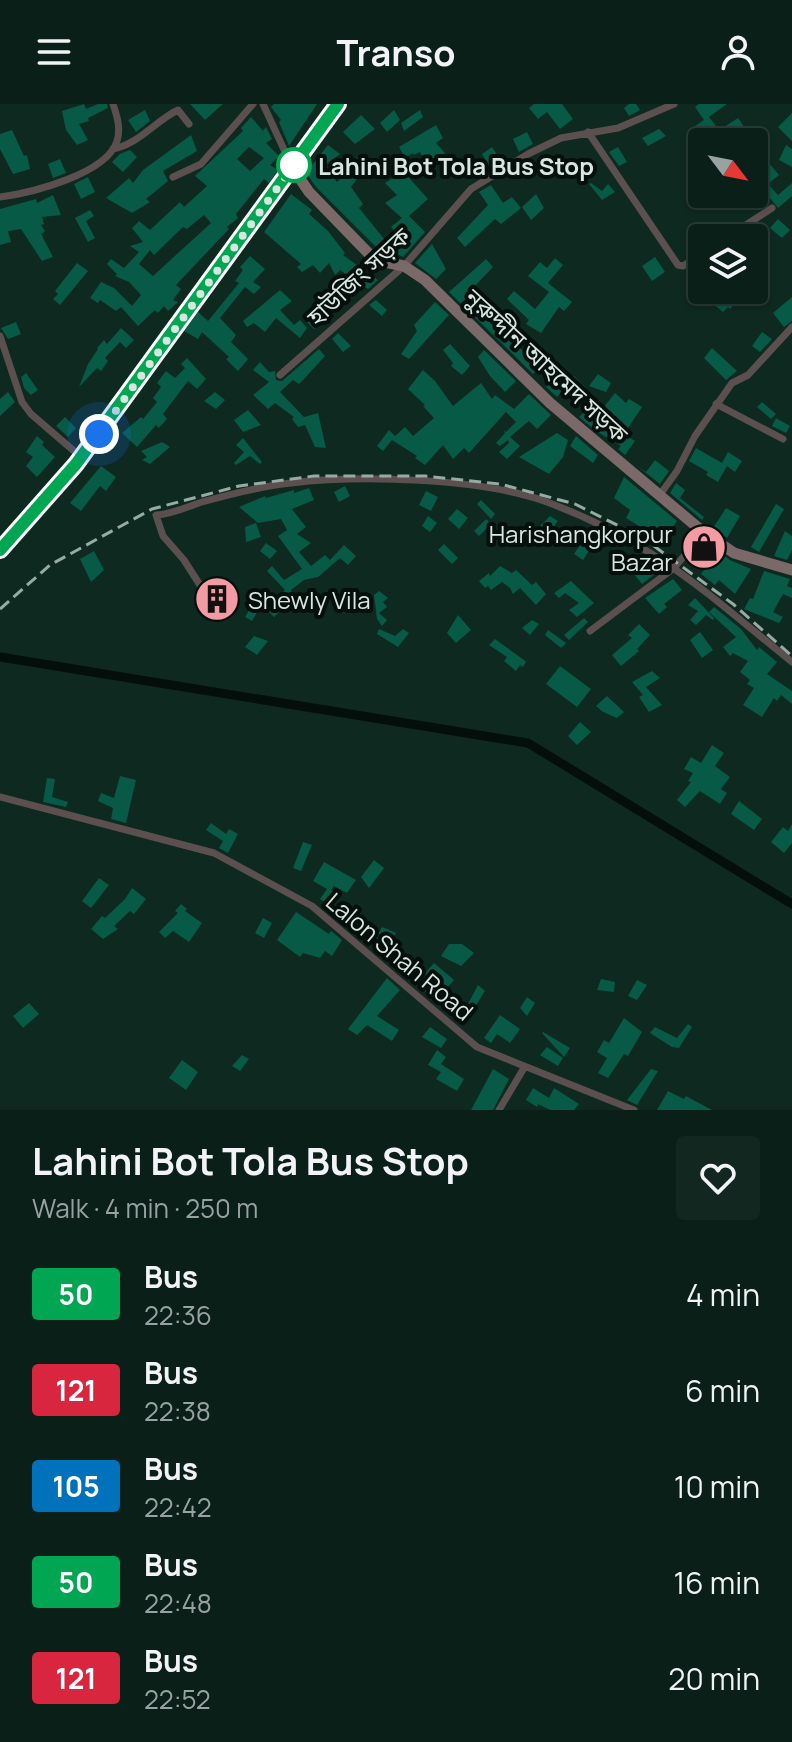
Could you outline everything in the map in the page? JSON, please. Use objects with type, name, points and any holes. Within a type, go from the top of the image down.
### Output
[{"type":"main road","points":[[0,550],[81,457],[338,104]]},
{"type":"main road","name":"নুরুদ্দীন আহমেদ সড়ক","points":[[292,167],[309,192],[375,260],[404,266],[425,280],[550,403],[659,496],[734,553],[792,570]]},
{"type":"street","points":[[0,197],[50,185],[106,161],[117,142],[119,123],[113,104]]},
{"type":"street","points":[[173,177],[201,164],[253,104]]},
{"type":"street","points":[[263,104],[292,167]]},
{"type":"street","name":"হাউজিং সড়ক","points":[[280,375],[404,266],[471,189],[561,138],[618,128],[674,104]]},
{"type":"street","points":[[113,149],[146,133],[178,110],[189,124]]},
{"type":"street","points":[[588,132],[678,265],[688,263]]},
{"type":"street","points":[[747,224],[772,208]]},
{"type":"street","points":[[659,496],[732,383],[748,375],[792,327]]},
{"type":"street","points":[[0,336],[22,402],[31,414],[81,457]]},
{"type":"street","points":[[716,404],[783,439]]},
{"type":"street","points":[[212,604],[184,560],[163,536],[156,515],[170,514],[255,489],[303,482],[407,480],[506,491],[573,512],[674,568],[792,662]]},
{"type":"street","points":[[590,631],[674,568],[704,532]]},
{"type":"street","name":"Lalon Shah Road","points":[[0,797],[214,853],[312,906],[477,1047],[634,1110]]},
{"type":"street","points":[[499,1110],[524,1068]]},
{"type":"building","points":[[84,104],[86,109],[98,104],[107,104],[108,108],[79,124],[88,140],[77,145],[66,130],[62,111]]},
{"type":"building","points":[[190,104],[223,104],[205,120]]},
{"type":"building","points":[[274,104],[317,104],[289,146],[279,122],[281,120],[271,107]]},
{"type":"building","points":[[534,104],[562,104],[573,119],[560,129],[547,112],[538,119],[529,108]]},
{"type":"building","points":[[636,104],[640,110],[629,116],[624,108]]},
{"type":"building","points":[[699,104],[727,104],[709,117],[717,128],[692,128],[704,120],[695,107]]},
{"type":"building","points":[[145,110],[150,121],[136,132],[128,120]]},
{"type":"building","points":[[394,110],[400,120],[387,132],[380,123]]},
{"type":"building","points":[[420,110],[423,117],[404,131],[401,123]]},
{"type":"building","points":[[792,113],[792,141],[778,127]]},
{"type":"building","points":[[361,115],[375,129],[355,144],[343,132]]},
{"type":"building","points":[[251,117],[263,131],[266,127],[272,139],[266,143],[279,156],[270,165],[278,170],[269,183],[264,179],[236,214],[238,218],[227,227],[229,229],[176,285],[181,289],[173,300],[178,302],[168,311],[164,306],[158,313],[155,310],[138,326],[121,307],[116,311],[100,300],[98,303],[90,298],[101,282],[114,288],[132,306],[141,295],[129,282],[115,276],[117,274],[107,264],[111,259],[124,268],[139,252],[130,246],[143,242],[132,228],[139,221],[150,230],[180,202],[184,207],[207,186],[195,176],[243,131],[241,128]],"holes":[[[249,147],[264,158],[250,171],[237,159]],[[204,215],[211,223],[153,276],[139,264],[150,250],[154,255],[183,227],[187,229]]]},
{"type":"building","points":[[738,118],[745,128],[722,128]]},
{"type":"building","points":[[436,125],[443,138],[436,143],[445,153],[427,166],[420,152],[405,158],[399,147]]},
{"type":"building","points":[[659,129],[666,136],[648,146],[642,138]]},
{"type":"building","points":[[12,130],[24,156],[27,155],[30,169],[13,174],[0,149],[0,134]]},
{"type":"building","points":[[527,132],[533,144],[519,152],[513,139]]},
{"type":"building","points":[[191,135],[197,151],[163,171],[168,181],[146,199],[150,202],[132,213],[106,198],[129,178],[133,183],[143,170]]},
{"type":"building","points":[[328,145],[340,154],[325,165],[337,182],[359,156],[366,167],[351,187],[363,204],[359,208],[389,245],[381,252],[306,173]]},
{"type":"building","points":[[786,145],[792,149],[792,167],[779,160]]},
{"type":"building","points":[[492,147],[502,163],[491,169],[482,154]]},
{"type":"building","points":[[618,147],[627,162],[619,166],[609,152]]},
{"type":"building","points":[[130,150],[137,157],[123,172],[112,162]]},
{"type":"building","points":[[60,159],[66,173],[53,178],[48,164]]},
{"type":"building","points":[[768,164],[779,175],[768,184]]},
{"type":"building","points":[[403,171],[428,199],[409,216],[425,232],[403,257],[395,253],[405,243],[391,227],[402,218],[385,203],[397,195],[385,183]]},
{"type":"building","points":[[88,177],[95,192],[81,199],[74,184]]},
{"type":"building","points":[[591,183],[602,191],[608,184],[615,192],[602,200]]},
{"type":"building","points":[[792,183],[792,196],[778,208],[768,199],[768,184],[778,195]]},
{"type":"building","points":[[491,185],[503,203],[512,197],[521,208],[501,224],[495,219],[465,247],[457,238],[488,205],[479,192]]},
{"type":"building","points":[[291,194],[312,210],[309,214],[328,231],[345,253],[343,255],[378,280],[368,289],[340,270],[335,275],[329,263],[320,273],[313,265],[302,272],[297,267],[301,264],[264,232]]},
{"type":"building","points":[[536,194],[544,208],[531,220],[522,207]]},
{"type":"building","points":[[53,195],[61,215],[42,217],[44,224],[41,225],[45,231],[41,234],[53,257],[42,261],[21,229],[8,231],[11,242],[0,245],[0,209],[36,199],[37,203]]},
{"type":"building","points":[[90,210],[94,216],[86,221],[95,238],[88,242],[75,218]]},
{"type":"building","points":[[778,219],[790,230],[782,238],[770,228]]},
{"type":"building","points":[[432,244],[446,269],[436,279],[415,263]]},
{"type":"building","points":[[250,256],[265,269],[253,282],[261,287],[254,294],[245,287],[220,318],[236,335],[231,342],[248,359],[238,371],[226,359],[229,357],[202,332],[198,339],[184,331],[198,312],[208,321],[239,283],[235,281],[243,270],[240,267]]},
{"type":"building","points":[[655,257],[665,272],[652,281],[642,266]]},
{"type":"building","points":[[555,258],[563,265],[548,283],[572,302],[564,311],[559,307],[541,333],[526,324],[529,320],[507,299],[514,291],[535,309],[549,292],[528,276],[540,262],[547,268]]},
{"type":"building","points":[[486,259],[493,267],[472,289],[509,338],[512,336],[540,368],[533,374],[449,292]]},
{"type":"building","points":[[77,263],[88,271],[60,305],[53,299],[58,294],[55,291]]},
{"type":"building","points":[[280,290],[292,301],[280,310],[294,325],[300,320],[307,328],[300,338],[276,318],[265,332],[254,323],[247,327],[243,321]]},
{"type":"building","points":[[792,297],[792,321],[784,327],[773,313]]},
{"type":"building","points":[[376,300],[387,310],[382,316],[369,305]]},
{"type":"building","points":[[435,302],[449,315],[409,359],[401,354],[417,331],[414,325]]},
{"type":"building","points":[[714,304],[734,304],[730,309],[728,307],[723,312]]},
{"type":"building","points":[[321,308],[330,314],[314,329],[307,322]]},
{"type":"building","points":[[16,322],[21,334],[8,339],[1,328]]},
{"type":"building","points":[[121,328],[134,340],[126,348],[120,342],[105,358],[108,361],[101,371],[97,368],[79,387],[97,348],[104,340],[107,344]]},
{"type":"building","points":[[762,332],[772,339],[760,352],[752,346]]},
{"type":"building","points":[[338,333],[351,346],[343,352],[332,339]]},
{"type":"building","points":[[450,344],[470,366],[462,375],[451,366],[453,363],[443,350]]},
{"type":"building","points":[[712,348],[737,371],[726,380],[704,358]]},
{"type":"building","points":[[319,349],[325,356],[299,384],[293,380],[280,392],[304,417],[318,413],[326,448],[315,447],[305,425],[298,427],[292,419],[294,417],[275,403],[268,409],[253,395],[269,382],[253,370],[260,362],[269,372],[275,371],[276,380],[282,381]]},
{"type":"building","points":[[484,350],[516,381],[505,392],[478,357]]},
{"type":"building","points":[[187,358],[206,379],[197,389],[188,381],[163,414],[167,419],[159,428],[156,425],[137,447],[122,433],[141,417],[143,419],[157,402],[153,398],[161,387],[157,383],[166,371],[175,378],[185,368],[181,364]]},
{"type":"building","points":[[423,370],[453,406],[481,383],[492,399],[495,395],[514,409],[529,394],[551,415],[537,429],[529,421],[510,437],[520,446],[507,459],[499,452],[509,443],[508,440],[500,446],[496,443],[505,433],[504,430],[506,432],[516,422],[506,412],[469,453],[464,448],[453,459],[443,445],[425,465],[392,440],[383,451],[377,446],[389,430],[395,436],[405,427],[413,436],[434,418],[408,389]]},
{"type":"building","points":[[26,373],[38,390],[31,395],[24,388],[21,377]]},
{"type":"building","points":[[598,374],[611,383],[606,392],[589,386]]},
{"type":"building","points":[[574,376],[586,388],[578,396],[566,384]]},
{"type":"building","points":[[555,377],[566,387],[557,397],[546,387]]},
{"type":"building","points":[[8,392],[15,402],[0,416],[0,399]]},
{"type":"building","points":[[215,392],[225,400],[216,409],[204,401]]},
{"type":"building","points":[[615,393],[626,403],[629,399],[642,407],[624,434],[635,441],[625,455],[618,449],[621,446],[579,417],[586,410],[595,418]]},
{"type":"building","points":[[762,402],[776,414],[771,419],[757,407]]},
{"type":"building","points":[[248,410],[261,425],[243,432],[234,420]]},
{"type":"building","points":[[65,417],[76,428],[68,437],[56,426]]},
{"type":"building","points":[[776,418],[790,426],[786,433],[772,426]]},
{"type":"building","points":[[557,433],[568,440],[563,457],[549,474],[519,457]]},
{"type":"building","points":[[37,436],[55,457],[37,477],[26,466],[33,457],[26,452]]},
{"type":"building","points":[[576,436],[598,455],[593,463],[570,446]]},
{"type":"building","points":[[243,438],[262,462],[260,464],[250,456],[236,465],[234,463],[244,452],[236,445]]},
{"type":"building","points":[[162,442],[170,447],[150,464],[142,460],[147,457],[141,451]]},
{"type":"building","points":[[696,448],[722,463],[728,452],[742,461],[735,472],[727,466],[718,482],[689,461]]},
{"type":"building","points":[[655,460],[669,471],[660,484],[636,465],[646,472]]},
{"type":"building","points":[[101,466],[116,477],[106,491],[100,486],[81,511],[70,503]]},
{"type":"building","points":[[624,477],[677,521],[663,541],[626,518],[630,510],[614,498]]},
{"type":"building","points":[[676,483],[685,490],[680,498],[704,517],[702,520],[670,493]]},
{"type":"building","points":[[345,486],[350,496],[339,502],[334,492]]},
{"type":"building","points":[[309,488],[314,500],[292,509],[306,527],[297,534],[311,543],[299,552],[311,566],[325,555],[330,560],[344,545],[356,556],[348,565],[340,558],[318,577],[304,580],[291,590],[290,595],[287,592],[293,599],[274,617],[268,611],[285,590],[267,571],[272,566],[284,580],[302,569],[278,536],[287,530],[281,519],[258,523],[239,507],[265,496]]},
{"type":"building","points":[[426,491],[438,497],[431,511],[419,505]]},
{"type":"building","points":[[481,500],[495,514],[491,519],[477,504]]},
{"type":"building","points":[[776,504],[784,509],[759,552],[751,547]]},
{"type":"building","points":[[726,508],[740,516],[727,538],[713,528]]},
{"type":"building","points":[[457,509],[468,518],[459,529],[448,519]]},
{"type":"building","points":[[428,516],[437,523],[430,532],[422,526]]},
{"type":"building","points":[[550,516],[558,521],[545,538],[536,530]]},
{"type":"building","points":[[486,519],[491,524],[479,536],[474,531]]},
{"type":"building","points":[[256,523],[261,537],[246,542],[245,527]]},
{"type":"building","points":[[785,531],[792,536],[792,550],[787,560],[774,556]]},
{"type":"building","points":[[582,542],[591,548],[583,560],[574,554]]},
{"type":"building","points":[[704,542],[730,560],[751,569],[735,594],[719,580],[715,585],[701,574],[708,565],[693,555]]},
{"type":"building","points":[[266,543],[277,551],[270,559],[260,551]]},
{"type":"building","points":[[444,544],[458,558],[452,564],[438,550]]},
{"type":"building","points":[[94,551],[104,570],[91,582],[80,559]]},
{"type":"building","points":[[649,560],[659,571],[642,584],[634,574]]},
{"type":"building","points":[[500,566],[512,573],[516,570],[532,585],[536,582],[546,594],[536,605],[520,588],[513,594],[502,582],[491,590],[488,586],[485,588],[479,581]]},
{"type":"building","points":[[764,571],[790,579],[787,586],[792,588],[792,598],[783,594],[773,612],[783,617],[779,623],[744,609],[750,598],[753,599]]},
{"type":"building","points":[[673,579],[682,590],[664,604],[667,607],[659,614],[645,598]]},
{"type":"building","points":[[571,581],[594,603],[577,617],[569,610],[579,603],[565,593],[559,598],[554,593]]},
{"type":"building","points":[[355,591],[362,598],[353,607],[346,600]]},
{"type":"building","points":[[379,591],[388,598],[383,602],[387,607],[379,613],[387,620],[382,626],[377,619],[374,595]]},
{"type":"building","points":[[695,598],[713,620],[706,615],[696,625],[690,620],[698,611],[688,605]]},
{"type":"building","points":[[256,599],[262,604],[252,621],[245,617]]},
{"type":"building","points":[[714,607],[741,629],[757,650],[759,647],[777,662],[767,674],[792,691],[792,704],[781,695],[777,701],[774,698],[762,717],[743,705],[754,688],[747,684],[750,680],[740,672],[748,661],[733,653],[730,656],[723,647],[736,637],[709,612]]},
{"type":"building","points":[[458,615],[471,630],[456,643],[447,633]]},
{"type":"building","points":[[584,618],[588,622],[569,640],[564,635]]},
{"type":"building","points":[[532,620],[539,624],[530,635],[522,628]]},
{"type":"building","points":[[639,624],[650,635],[637,649],[639,651],[621,666],[612,655],[632,638],[628,635]]},
{"type":"building","points":[[379,629],[395,636],[403,629],[409,633],[398,647],[377,634]]},
{"type":"building","points":[[548,630],[566,643],[561,648],[545,635]]},
{"type":"building","points":[[700,632],[713,650],[702,658],[690,640]]},
{"type":"building","points":[[254,636],[268,641],[257,655],[245,647]]},
{"type":"building","points":[[495,639],[526,662],[523,667],[520,665],[516,671],[504,661],[507,657],[489,645]]},
{"type":"building","points":[[560,666],[591,689],[577,707],[546,684]]},
{"type":"building","points":[[652,671],[660,678],[646,687],[662,705],[649,712],[639,697],[643,695],[632,682]]},
{"type":"building","points":[[607,696],[624,712],[617,718],[596,706]]},
{"type":"building","points":[[580,722],[591,732],[577,745],[568,736]]},
{"type":"building","points":[[712,745],[724,753],[715,766],[730,777],[721,789],[727,793],[720,804],[700,791],[685,807],[677,800],[691,782],[688,781],[693,773],[684,769],[691,757],[701,763]]},
{"type":"building","points":[[120,776],[136,780],[126,823],[111,819],[113,808],[98,801],[101,793],[114,798]]},
{"type":"building","points":[[47,778],[55,779],[52,797],[68,802],[66,807],[43,802]]},
{"type":"building","points":[[739,801],[762,819],[754,830],[731,814]]},
{"type":"building","points":[[211,823],[226,834],[229,829],[238,834],[228,853],[219,848],[223,841],[206,830]]},
{"type":"building","points":[[792,824],[792,843],[784,853],[771,842],[783,827],[788,831]]},
{"type":"building","points":[[303,842],[312,845],[301,871],[293,868]]},
{"type":"building","points":[[374,860],[384,868],[369,888],[361,877]]},
{"type":"building","points":[[324,862],[356,880],[347,893],[334,886],[331,890],[334,892],[326,903],[320,899],[327,889],[313,881]]},
{"type":"building","points":[[99,878],[109,885],[91,908],[82,901]]},
{"type":"building","points":[[132,888],[146,899],[134,914],[130,911],[114,926],[118,929],[103,939],[91,929],[102,916],[105,918],[125,899]]},
{"type":"building","points":[[181,904],[187,909],[185,911],[202,923],[189,942],[173,931],[165,938],[159,932],[178,913],[175,911]]},
{"type":"building","points":[[357,911],[366,917],[355,934],[346,926]]},
{"type":"building","points":[[296,912],[342,940],[332,956],[325,951],[320,958],[303,953],[300,957],[277,940]]},
{"type":"building","points":[[263,918],[272,923],[264,938],[255,933]]},
{"type":"building","points":[[382,927],[396,933],[384,952],[372,946]]},
{"type":"building","points":[[449,944],[462,944],[474,953],[461,966],[441,956]]},
{"type":"building","points":[[434,963],[454,980],[436,1001],[416,984]]},
{"type":"building","points":[[387,978],[400,990],[377,1016],[399,1030],[392,1041],[367,1025],[357,1035],[348,1029]]},
{"type":"building","points":[[601,979],[615,982],[614,992],[597,990]]},
{"type":"building","points":[[637,980],[647,985],[637,1000],[628,996]]},
{"type":"building","points":[[478,985],[485,991],[465,1017],[462,1015]]},
{"type":"building","points":[[527,997],[535,1003],[527,1016],[520,1008]]},
{"type":"building","points":[[29,1003],[39,1014],[23,1028],[13,1016]]},
{"type":"building","points":[[500,1015],[520,1029],[510,1043],[497,1034],[491,1043],[484,1038]]},
{"type":"building","points":[[624,1018],[642,1032],[628,1056],[624,1054],[608,1078],[598,1073],[607,1058],[597,1052],[604,1040],[609,1043]]},
{"type":"building","points":[[688,1024],[692,1027],[679,1048],[650,1033],[655,1027],[677,1038]]},
{"type":"building","points":[[430,1027],[447,1039],[441,1048],[422,1037]]},
{"type":"building","points":[[542,1033],[570,1048],[564,1057]]},
{"type":"building","points":[[547,1047],[563,1058],[558,1066],[540,1055]]},
{"type":"building","points":[[437,1050],[446,1057],[441,1064],[464,1079],[457,1091],[436,1079],[441,1072],[428,1065]]},
{"type":"building","points":[[242,1055],[249,1059],[240,1071],[232,1066]]},
{"type":"building","points":[[182,1060],[198,1072],[186,1090],[169,1078]]},
{"type":"building","points":[[493,1069],[509,1079],[493,1110],[471,1110]]},
{"type":"building","points":[[651,1069],[658,1071],[637,1105],[627,1100]]},
{"type":"building","points":[[533,1088],[549,1098],[554,1088],[579,1104],[574,1110],[550,1110],[538,1104],[537,1107],[526,1100]]},
{"type":"building","points":[[668,1091],[684,1099],[686,1096],[712,1110],[657,1110]]},
{"type":"waterway","points":[[0,657],[528,743],[792,904]]},
{"type":"railway","points":[[0,609],[50,565],[152,509],[239,486],[314,476],[425,476],[500,484],[575,504],[643,538],[733,604],[792,656]]},
{"type":"bus line","name":"50","points":[[0,550],[76,464],[338,104]]},
{"type":"place","name":"Lahini Bot Tola Bus Stop","points":[[294,165]]},
{"type":"place","name":"Harishangkorpur Bazar","points":[[704,547]]},
{"type":"place","name":"Shewly Vila","points":[[217,599]]},
{"type":"route","points":[[99,434],[294,165]]}]
